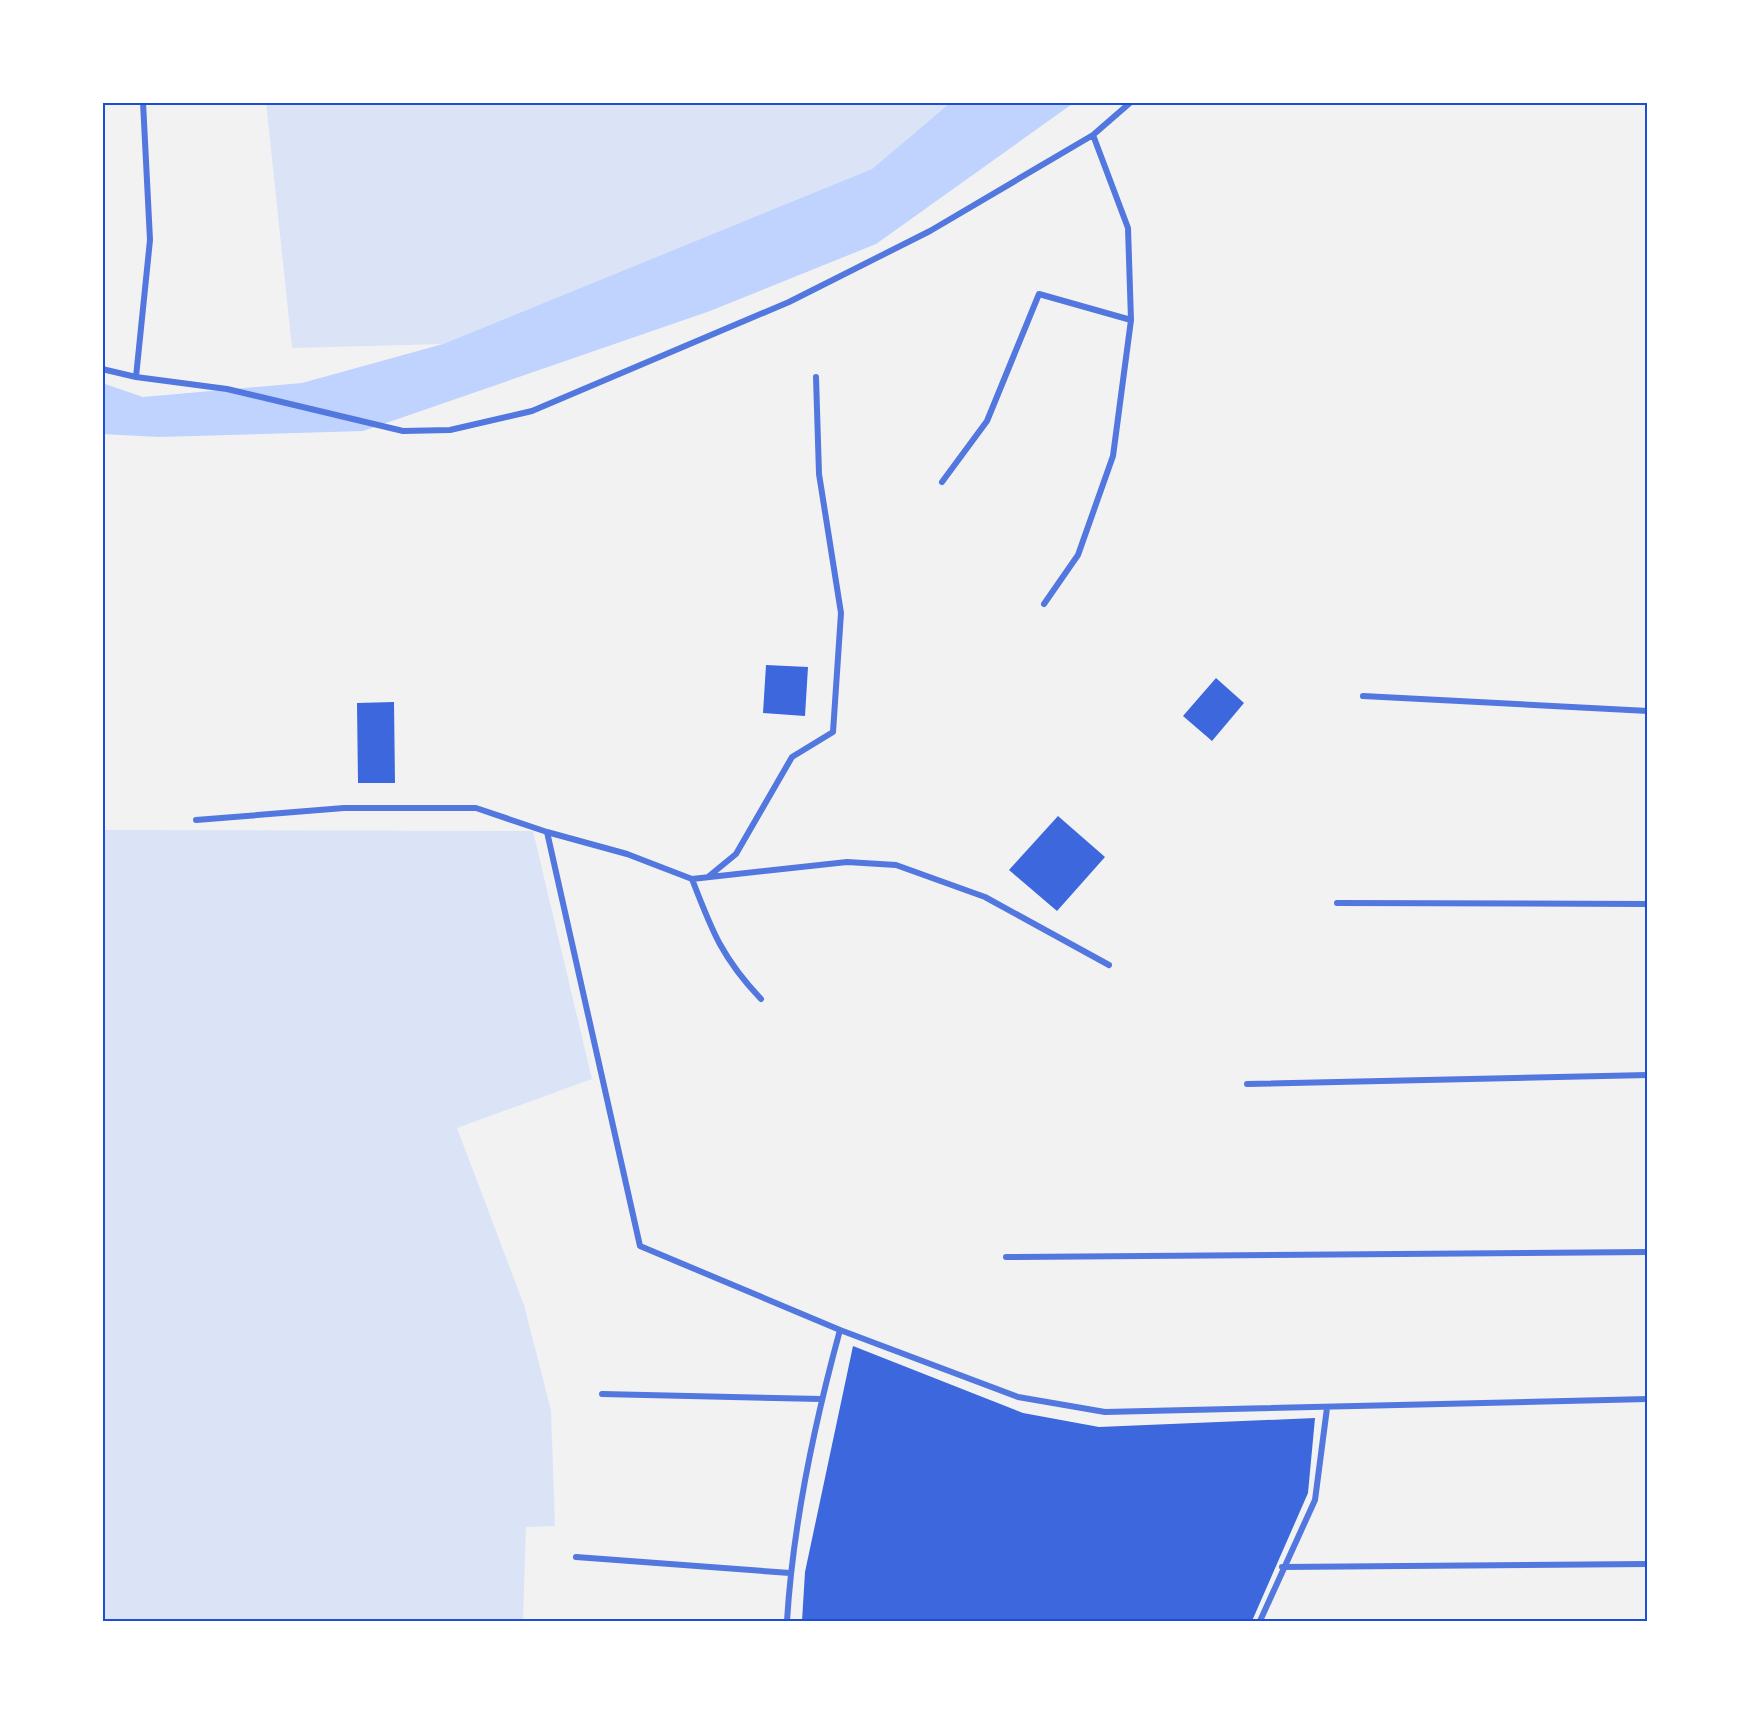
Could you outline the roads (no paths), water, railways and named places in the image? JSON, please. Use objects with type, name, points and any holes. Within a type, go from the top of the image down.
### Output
[{"type":"street","points":[[136,377],[150,240],[142,102]]},
{"type":"street","points":[[102,369],[136,377],[227,389],[403,431],[450,430],[532,411],[789,302],[930,231],[1093,135],[1131,102]]},
{"type":"street","points":[[1044,604],[1078,555],[1113,456],[1131,320],[1128,228],[1093,135]]},
{"type":"street","points":[[942,482],[987,421],[1040,294],[1131,320]]},
{"type":"street","points":[[707,877],[736,854],[792,757],[834,732],[841,613],[819,474],[816,377]]},
{"type":"street","points":[[1363,696],[1648,711]]},
{"type":"street","points":[[196,820],[344,808],[476,808],[547,832],[627,854],[692,879],[847,862],[896,865],[985,897],[1109,965]]},
{"type":"street","points":[[547,832],[640,1246],[840,1330],[1018,1397],[1105,1412],[1648,1400]]},
{"type":"street","points":[[692,879],[718,944],[735,972],[761,999]]},
{"type":"street","points":[[1337,903],[1648,904]]},
{"type":"street","points":[[1247,1084],[1648,1075]]},
{"type":"street","points":[[1006,1257],[1648,1252]]},
{"type":"street","points":[[787,1621],[790,1573],[821,1399],[840,1330]]},
{"type":"street","points":[[602,1394],[821,1399]]},
{"type":"street","points":[[1260,1621],[1282,1567],[1315,1500],[1327,1408]]},
{"type":"street","points":[[576,1557],[790,1573]]},
{"type":"street","points":[[1282,1567],[1648,1564]]},
{"type":"water","points":[[951,102],[1075,102],[876,244],[710,311],[363,431],[159,437],[102,434],[102,383],[143,397],[302,383],[443,344],[872,169]]}]
